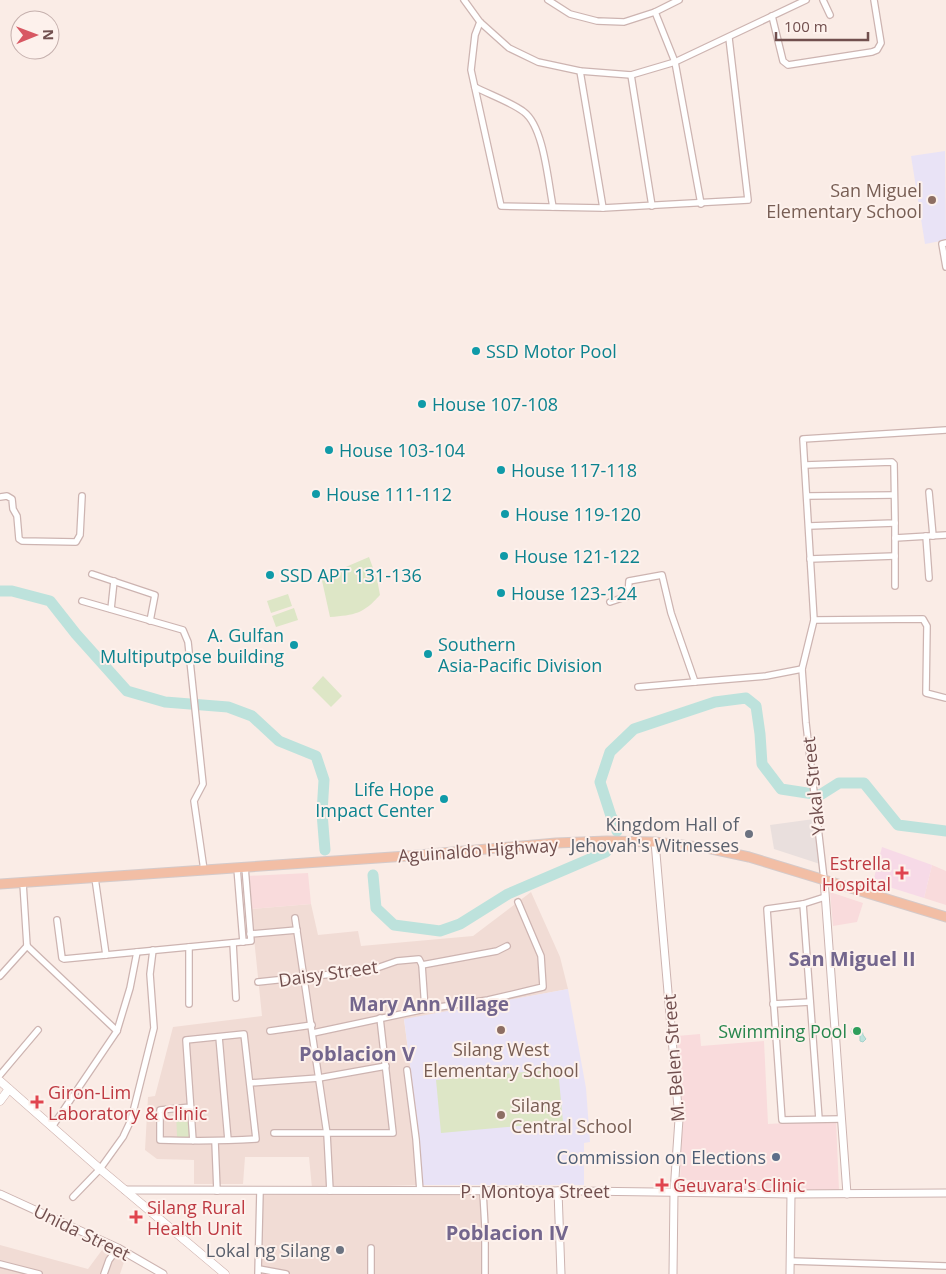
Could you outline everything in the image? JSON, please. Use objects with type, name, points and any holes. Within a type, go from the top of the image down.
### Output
[{"type":"main road","name":"Aguinaldo Highway","points":[[0,884],[556,843],[655,842],[699,847],[736,854],[946,917]]},
{"type":"main road","points":[[0,1081],[225,1274]]},
{"type":"main road","points":[[0,1101],[10,1089]]},
{"type":"street","points":[[464,0],[480,22],[509,48],[538,62],[580,71],[631,75],[675,62],[806,0]]},
{"type":"street","points":[[548,0],[570,14],[597,20],[624,22],[655,12],[679,0]]},
{"type":"street","points":[[823,0],[830,16]]},
{"type":"street","points":[[772,16],[783,61],[788,65],[872,52],[877,50],[881,43],[874,0]]},
{"type":"street","points":[[655,12],[675,62],[701,204]]},
{"type":"street","points":[[480,22],[475,35],[470,70],[501,206],[602,208],[748,200],[728,38]]},
{"type":"street","points":[[580,71],[602,208]]},
{"type":"street","points":[[631,75],[652,206]]},
{"type":"street","points":[[475,87],[524,112],[533,123],[540,139],[552,207]]},
{"type":"street","points":[[946,243],[942,244],[946,267]]},
{"type":"street","name":"Yakal Street","points":[[847,1194],[824,879],[802,669],[814,620],[808,496],[803,439],[946,430]]},
{"type":"street","points":[[805,465],[892,462],[894,464],[895,586]]},
{"type":"street","points":[[929,492],[929,578]]},
{"type":"street","points":[[808,496],[894,494]]},
{"type":"street","points":[[0,497],[7,496],[12,499],[13,509],[17,516],[19,539],[22,541],[76,542],[80,535],[82,496]]},
{"type":"street","points":[[809,526],[895,523]]},
{"type":"street","points":[[895,538],[946,535]]},
{"type":"street","points":[[810,559],[895,556]]},
{"type":"street","points":[[92,574],[155,595],[150,621]]},
{"type":"street","points":[[610,602],[628,596],[629,581],[662,575],[671,613],[695,682]]},
{"type":"street","points":[[111,609],[114,581]]},
{"type":"street","points":[[82,601],[183,630],[188,642],[203,784],[194,801],[204,870]]},
{"type":"street","points":[[814,620],[923,619],[927,626],[926,693],[946,698]]},
{"type":"street","points":[[638,687],[766,676],[802,669]]},
{"type":"street","name":"M. Belen Street","points":[[655,842],[678,1102],[673,1274]]},
{"type":"street","points":[[57,920],[62,958],[64,960],[251,941],[241,867]]},
{"type":"street","points":[[241,867],[243,942]]},
{"type":"street","points":[[95,878],[106,955]]},
{"type":"street","points":[[23,883],[27,946],[117,1032]]},
{"type":"street","points":[[825,897],[803,904],[766,909],[782,1120],[841,1118]]},
{"type":"street","points":[[312,1033],[425,1009],[488,1000],[543,987],[541,956],[518,902]]},
{"type":"street","points":[[803,904],[819,1119]]},
{"type":"street","points":[[296,918],[327,1134],[330,1191]]},
{"type":"street","points":[[250,934],[297,930]]},
{"type":"street","points":[[232,943],[236,998]]},
{"type":"street","points":[[0,976],[27,946]]},
{"type":"street","name":"Daisy Street","points":[[258,982],[371,970],[412,958],[419,959],[422,965],[496,951],[507,946]]},
{"type":"street","points":[[189,947],[190,1004]]},
{"type":"street","points":[[73,1197],[100,1168],[129,1126],[151,1044],[154,1021],[150,974],[153,950]]},
{"type":"street","points":[[52,1126],[117,1032],[138,952]]},
{"type":"street","points":[[422,965],[425,1009]]},
{"type":"street","points":[[774,1004],[810,1002]]},
{"type":"street","points":[[274,1133],[394,1134],[380,1018]]},
{"type":"street","points":[[270,1031],[312,1025]]},
{"type":"street","points":[[0,1075],[38,1030]]},
{"type":"street","points":[[191,1107],[160,1110],[160,1140],[193,1141],[215,1141],[256,1138],[244,1034],[186,1040],[191,1107],[193,1141]]},
{"type":"street","points":[[219,1037],[228,1140]]},
{"type":"street","points":[[250,1083],[319,1078],[386,1066]]},
{"type":"street","points":[[407,1070],[416,1139],[420,1192]]},
{"type":"street","points":[[215,1141],[217,1191]]},
{"type":"street","name":"P. Montoya Street","points":[[125,1190],[558,1191],[791,1194],[946,1193]]},
{"type":"street","points":[[260,1191],[259,1271],[286,1274]]},
{"type":"street","points":[[558,1191],[561,1274]]},
{"type":"street","points":[[483,1192],[485,1274]]},
{"type":"street","name":"Unida Street","points":[[0,1194],[118,1248],[163,1274]]},
{"type":"street","points":[[790,1274],[791,1194]]},
{"type":"street","points":[[104,1274],[109,1260],[118,1248]]},
{"type":"street","points":[[371,1274],[372,1248]]},
{"type":"street","points":[[790,1261],[946,1266]]},
{"type":"street","points":[[0,1264],[39,1274]]},
{"type":"shaded area","name":"San Miguel Elementary School","points":[[945,151],[946,240],[925,244],[911,156]]},
{"type":"shaded area","points":[[814,819],[820,864],[774,849],[770,825]]},
{"type":"shaded area","name":"Estrella Hospital","points":[[882,847],[932,865],[924,898],[873,882]]},
{"type":"shaded area","points":[[932,865],[946,871],[946,905],[924,898]]},
{"type":"shaded area","points":[[308,873],[311,904],[251,909],[247,876]]},
{"type":"shaded area","name":"Mary Ann Village","points":[[531,892],[560,957],[568,989],[404,1020],[412,1080],[421,1185],[312,1188],[309,1157],[245,1157],[243,1184],[194,1184],[194,1160],[157,1159],[145,1150],[148,1097],[155,1096],[173,1027],[262,1016],[251,909],[311,904],[318,935],[358,931],[361,946],[473,936]]},
{"type":"shaded area","points":[[830,892],[863,903],[857,922],[833,926]]},
{"type":"shaded area","name":"Silang Central School","points":[[568,989],[586,1088],[590,1142],[584,1143],[584,1185],[421,1185],[412,1080],[404,1019]]},
{"type":"shaded area","points":[[700,1034],[701,1046],[764,1041],[768,1124],[836,1120],[839,1190],[695,1187],[695,1180],[680,1180],[683,1113],[677,1036]]},
{"type":"shaded area","points":[[260,1191],[483,1192],[484,1274],[258,1274]]},
{"type":"shaded area","points":[[0,1245],[88,1269],[105,1246],[126,1256],[120,1274],[0,1274]]},
{"type":"green space","points":[[369,557],[377,579],[380,595],[363,610],[330,617],[321,576]]},
{"type":"green space","points":[[288,594],[292,606],[271,613],[267,601]]},
{"type":"green space","points":[[294,608],[298,620],[276,627],[272,616]]},
{"type":"green space","points":[[323,676],[342,696],[331,707],[312,688]]},
{"type":"green space","points":[[558,1069],[563,1122],[441,1133],[436,1080]]},
{"type":"green space","points":[[188,1110],[190,1137],[177,1137],[176,1111]]},
{"type":"water","name":"Swimming Pool","points":[[852,1028],[862,1029],[866,1039],[863,1042],[860,1041],[860,1036],[853,1035],[851,1032]]},
{"type":"waterway","points":[[0,591],[12,591],[50,601],[76,634],[127,691],[165,702],[228,707],[252,716],[279,741],[316,756],[324,780],[322,813],[325,850]]},
{"type":"waterway","points":[[617,831],[618,828],[611,816],[600,782],[610,752],[634,729],[715,702],[746,698],[756,706],[762,764],[781,789],[820,795],[839,783],[864,783],[898,825],[946,831]]},
{"type":"waterway","points":[[373,875],[376,908],[394,925],[440,931],[460,924],[508,894],[606,852]]},
{"type":"place","name":"San Miguel Elementary School","points":[[932,200]]},
{"type":"place","name":"SSD Motor Pool","points":[[476,351]]},
{"type":"place","name":"House 107-108","points":[[422,404]]},
{"type":"place","name":"House 103-104","points":[[329,450]]},
{"type":"place","name":"House 117-118","points":[[501,470]]},
{"type":"place","name":"House 111-112","points":[[316,494]]},
{"type":"place","name":"House 119-120","points":[[505,514]]},
{"type":"place","name":"House 121-122","points":[[504,556]]},
{"type":"place","name":"SSD APT 131-136","points":[[270,575]]},
{"type":"place","name":"House 123-124","points":[[501,593]]},
{"type":"place","name":"A. Gulfan Multiputpose building","points":[[294,645]]},
{"type":"place","name":"Southern Asia-Pacific Division","points":[[428,654]]},
{"type":"place","name":"Life Hope Impact Center","points":[[444,799]]},
{"type":"place","name":"Kingdom Hall of Jehovah's Witnesses","points":[[749,834]]},
{"type":"place","name":"Estrella Hospital","points":[[902,873]]},
{"type":"place","name":"Silang West Elementary School","points":[[501,1030]]},
{"type":"place","name":"Swimming Pool","points":[[857,1031]]},
{"type":"place","name":"Giron-Lim Laboratory & Clinic","points":[[37,1102]]},
{"type":"place","name":"Silang Central School","points":[[501,1115]]},
{"type":"place","name":"Commission on Elections","points":[[776,1157]]},
{"type":"place","name":"Geuvara's Clinic","points":[[662,1185]]},
{"type":"place","name":"Silang Rural Health Unit","points":[[136,1217]]},
{"type":"place","name":"Lokal ng Silang","points":[[340,1250]]},
{"type":"district","name":"San Miguel II","points":[[852,958]]},
{"type":"district","name":"Mary Ann Village","points":[[429,1004]]},
{"type":"district","name":"Poblacion V","points":[[357,1053]]},
{"type":"district","name":"Poblacion IV","points":[[507,1232]]}]
